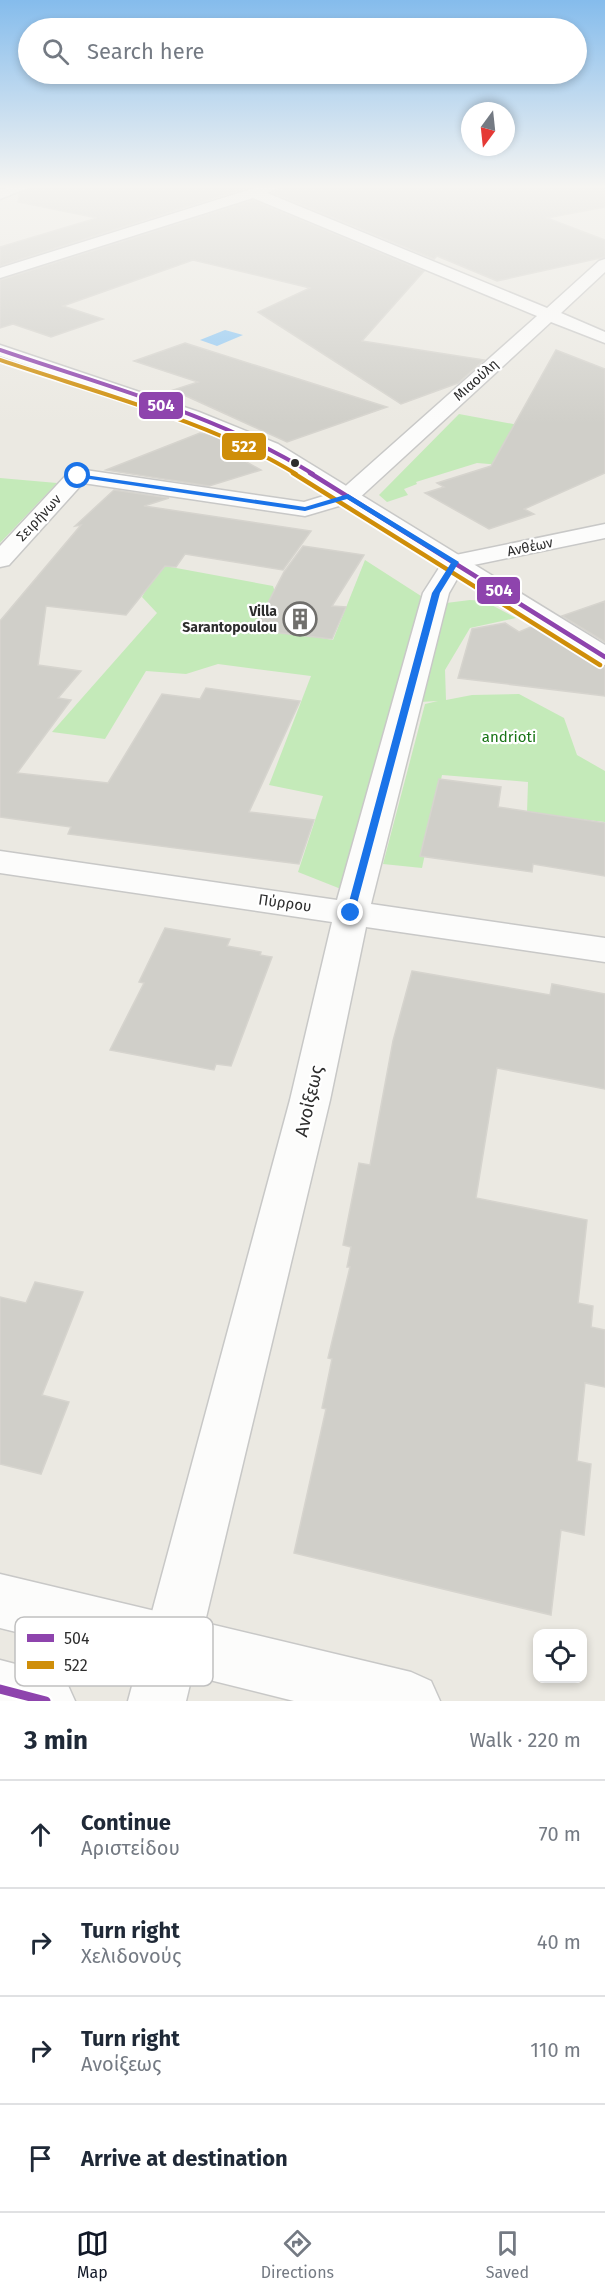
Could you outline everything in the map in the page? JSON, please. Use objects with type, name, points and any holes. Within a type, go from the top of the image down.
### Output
[{"type":"street","points":[[0,273],[27,264]]},
{"type":"street","points":[[430,264],[605,338]]},
{"type":"street","name":"Μιαούλη","points":[[348,496],[605,264]]},
{"type":"street","points":[[0,350],[237,432],[271,448],[605,657]]},
{"type":"street","name":"Σειρήνων","points":[[0,560],[78,476],[305,509],[348,496]]},
{"type":"street","name":"Ανθέων","points":[[455,562],[605,531]]},
{"type":"street","name":"Ανοίξεως","points":[[180,1617],[310,1100],[351,913],[436,593],[455,562]]},
{"type":"street","name":"Πύρρου","points":[[0,862],[605,950]]},
{"type":"street","points":[[0,1601],[66,1617]]},
{"type":"street","points":[[213,1653],[411,1701]]},
{"type":"street","name":"Ανοίξεως","points":[[157,1701],[161,1686]]},
{"type":"street","points":[[0,1689],[46,1701]]},
{"type":"green space","points":[[459,414],[594,439],[524,467],[477,463],[416,482],[417,484],[404,489],[408,495],[387,502],[379,495]]},
{"type":"green space","points":[[0,478],[57,483],[0,543]]},
{"type":"green space","points":[[365,560],[421,596],[346,891],[298,872],[323,796],[269,785],[311,676],[218,664],[186,674],[146,671],[105,739],[52,732],[157,613],[142,597],[160,565],[273,586],[281,610],[248,625],[333,640]]},
{"type":"green space","name":"andrioti","points":[[484,601],[516,618],[470,628],[445,670],[446,700],[472,695],[519,694],[564,718],[577,755],[605,771],[605,822],[527,813],[528,782],[442,775],[422,868],[383,864],[425,704],[438,701],[419,702],[446,603]]},
{"type":"water","points":[[225,330],[243,335],[217,346],[200,340]]},
{"type":"building","points":[[49,264],[181,264],[63,306],[103,319],[51,337],[13,324],[0,328],[0,280]]},
{"type":"building","points":[[211,264],[408,264],[424,271],[362,341],[484,360],[458,383],[401,404],[258,312],[310,288]]},
{"type":"building","points":[[457,264],[572,264],[497,281]]},
{"type":"building","points":[[185,343],[387,407],[287,442],[173,390],[198,382],[134,361]]},
{"type":"building","points":[[556,350],[605,369],[605,473],[524,509],[534,514],[489,529],[425,493],[444,487],[437,483],[491,466]]},
{"type":"building","points":[[200,433],[215,435],[259,452],[241,459],[261,470],[209,486],[106,470]]},
{"type":"building","points":[[114,490],[169,498],[144,506],[311,531],[283,570],[185,554],[176,567],[165,566],[126,615],[46,606],[38,665],[81,671],[58,698],[71,700],[17,773],[108,783],[162,694],[200,699],[206,688],[300,701],[249,812],[314,820],[299,864],[68,834],[71,827],[0,817],[0,621],[81,525],[75,526]]},
{"type":"building","points":[[303,546],[364,555],[332,606],[346,607],[332,639],[254,630],[284,572]]},
{"type":"building","points":[[605,601],[605,642],[562,616]]},
{"type":"building","points":[[505,623],[519,632],[533,626],[594,665],[605,667],[605,696],[458,678],[472,629]]},
{"type":"building","points":[[439,779],[501,787],[498,807],[605,823],[605,876],[533,864],[532,872],[420,856]]},
{"type":"building","points":[[165,928],[230,939],[227,946],[261,952],[260,955],[272,957],[231,1066],[216,1064],[214,1070],[110,1050],[144,983],[139,982]]},
{"type":"building","points":[[412,971],[550,995],[552,984],[605,994],[605,1089],[497,1068],[476,1198],[587,1220],[578,1303],[593,1306],[591,1327],[605,1330],[605,1387],[585,1383],[577,1461],[591,1464],[584,1535],[561,1530],[551,1615],[294,1553],[326,1409],[322,1408],[332,1359],[328,1358],[350,1267],[347,1267],[351,1247],[343,1245],[359,1163],[370,1165],[393,1041]]},
{"type":"building","points":[[35,1282],[83,1292],[42,1395],[69,1402],[41,1474],[0,1464],[0,1297],[26,1303]]},
{"type":"transit line","name":"504","points":[[0,350],[192,416],[271,448],[605,657]]},
{"type":"transit line","name":"522","points":[[0,360],[189,424],[267,456],[600,665]]},
{"type":"transit line","name":"504","points":[[0,1689],[46,1701]]},
{"type":"place","name":"Villa Sarantopoulou","points":[[300,619]]},
{"type":"route","points":[[78,476],[305,509],[348,496],[455,562],[436,593],[351,913]]}]
